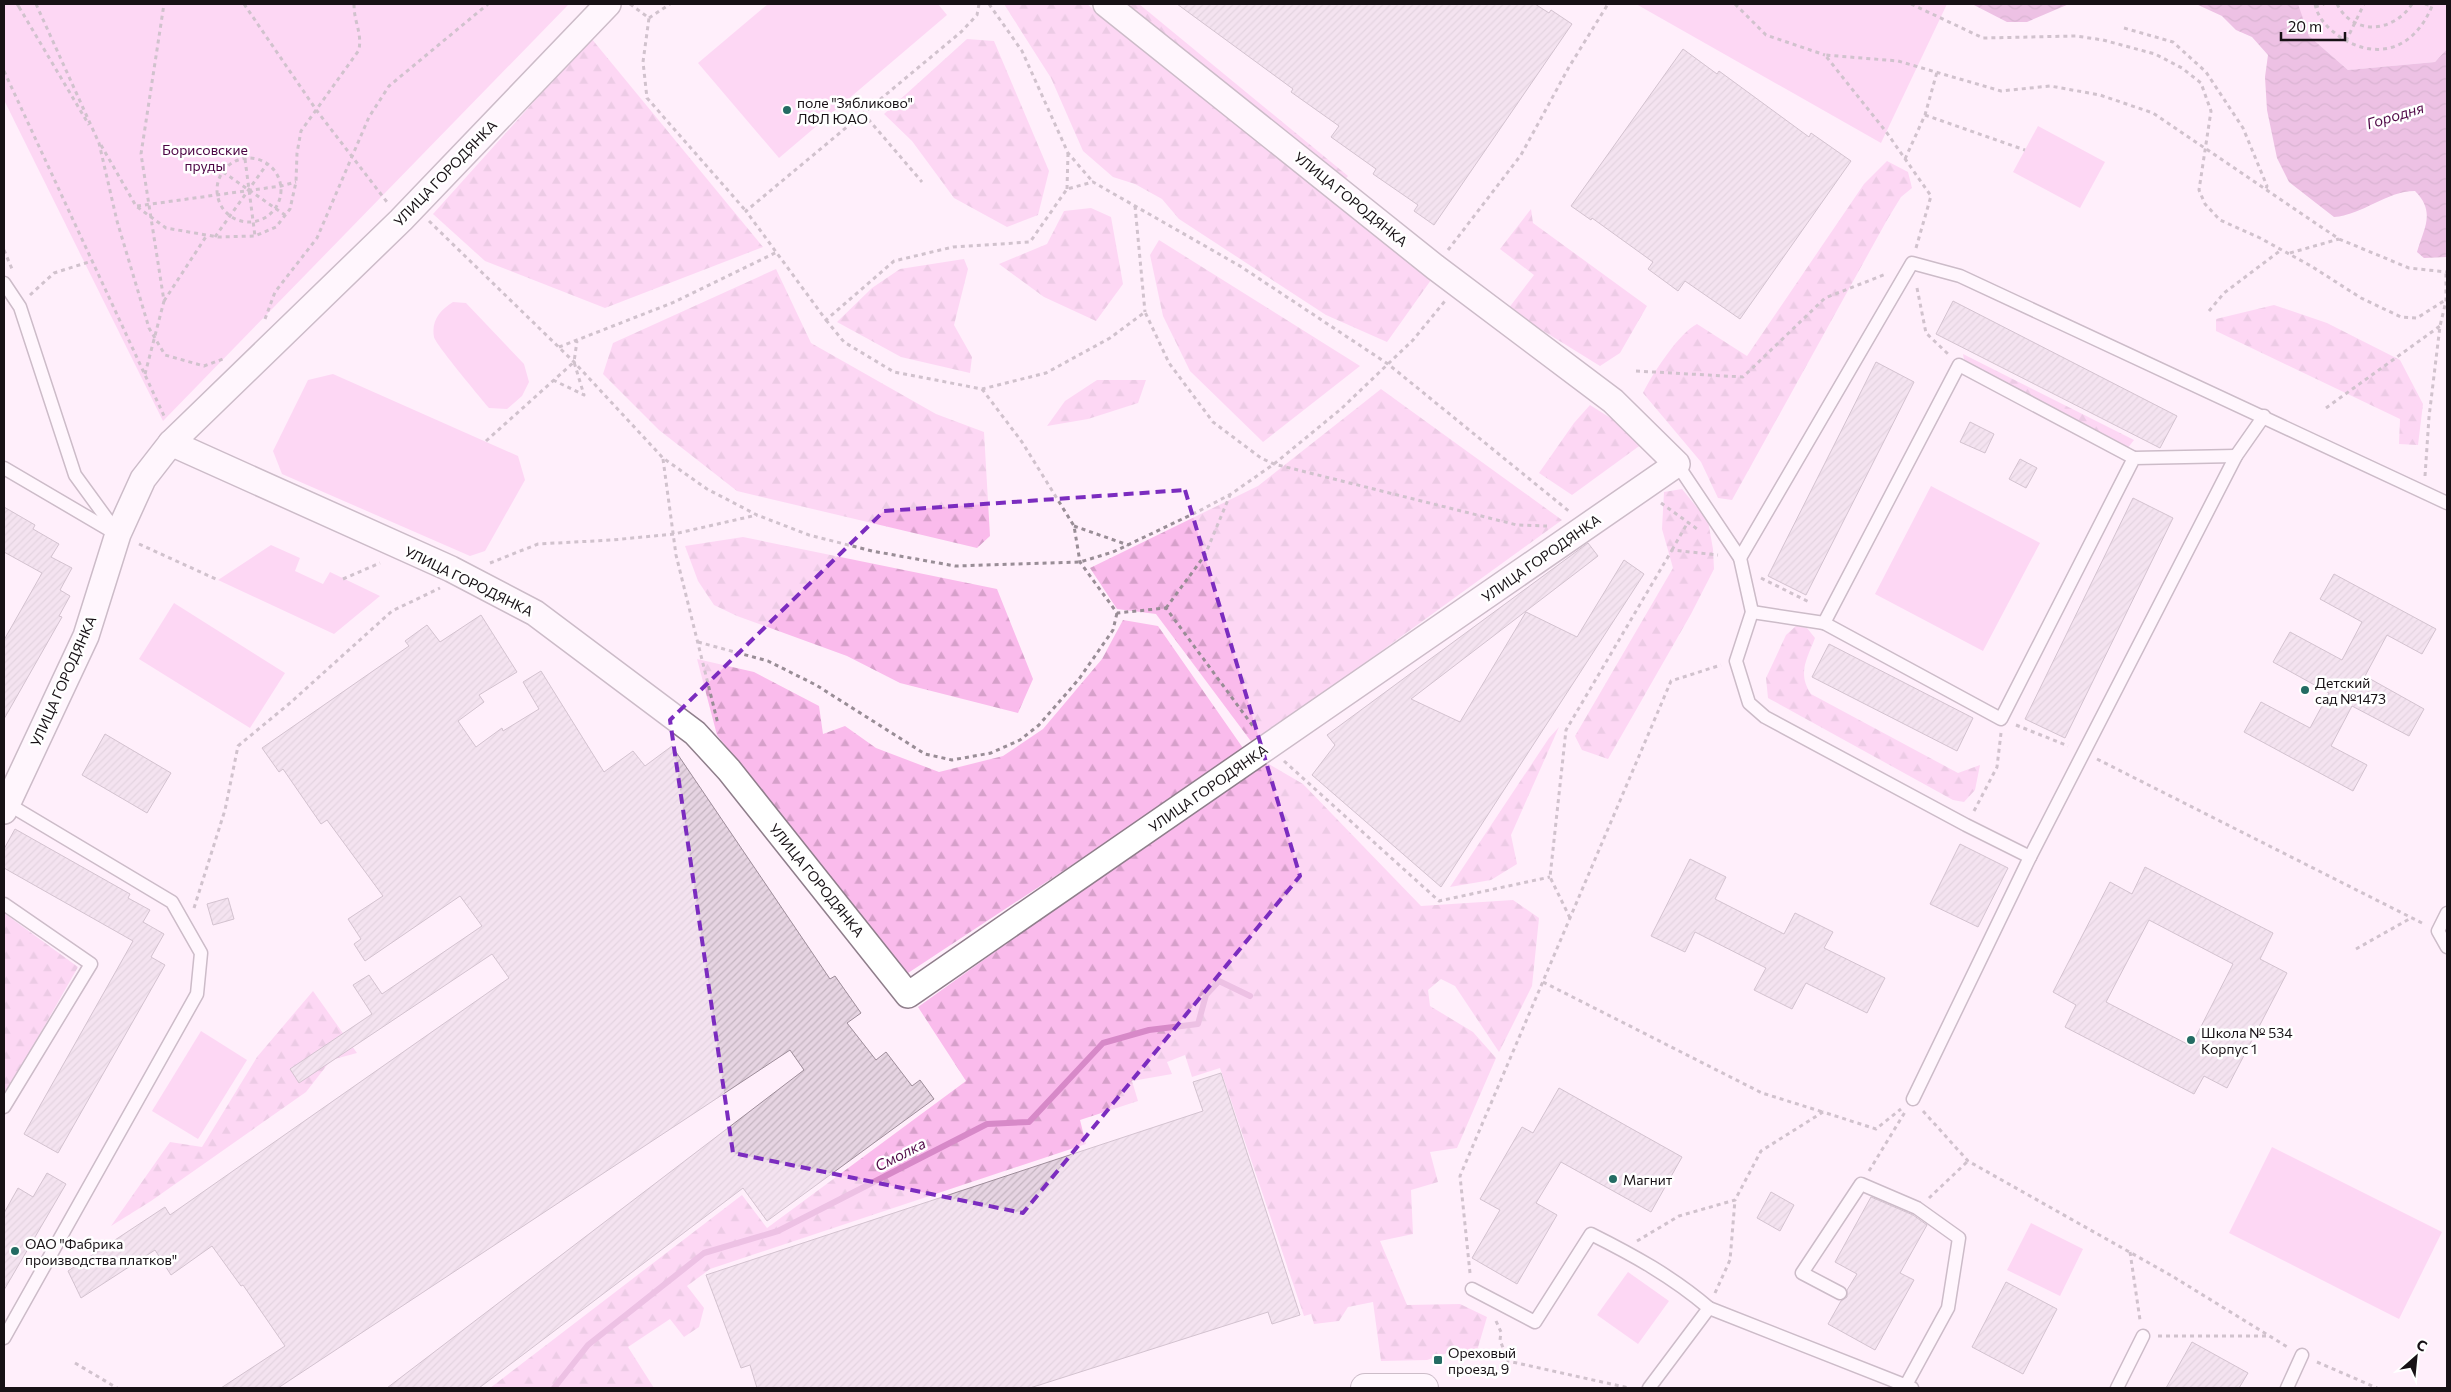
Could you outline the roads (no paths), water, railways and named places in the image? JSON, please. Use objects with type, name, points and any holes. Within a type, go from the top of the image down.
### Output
[{"type":"street","name":"УЛИЦА ГОРОДЯНКА","points":[[6,808],[86,636],[118,534],[143,479],[173,441],[408,213],[608,4]]},
{"type":"street","name":"УЛИЦА ГОРОДЯНКА","points":[[173,441],[464,576],[534,613],[695,732],[729,770],[908,994],[1676,464],[1613,402],[1435,267],[1106,4]]},
{"type":"street","points":[[1375,1388],[1424,1388]]},
{"type":"lane","points":[[1741,564],[1912,263],[1960,276],[2264,416],[2447,503]]},
{"type":"lane","points":[[4,283],[20,307],[75,475],[118,534]]},
{"type":"lane","points":[[1827,617],[1959,365],[2134,458],[2236,456]]},
{"type":"lane","points":[[1913,1099],[2030,857],[2236,456],[2264,416]]},
{"type":"lane","points":[[1752,612],[1827,617],[2001,719],[2134,458]]},
{"type":"lane","points":[[1676,464],[1741,564],[1752,612],[1736,660],[1749,703],[1765,716],[1966,826],[2030,857]]},
{"type":"lane","points":[[4,468],[118,534]]},
{"type":"lane","points":[[4,1338],[197,994],[201,953],[172,902],[6,808]]},
{"type":"lane","points":[[4,904],[91,964],[4,1106]]},
{"type":"lane","points":[[2447,913],[2438,931],[2447,947]]},
{"type":"lane","points":[[1472,1289],[1535,1322],[1591,1234],[1681,1284],[1709,1308],[1909,1387],[1948,1308],[1959,1238],[1917,1208],[1861,1184],[1802,1273],[1840,1293]]},
{"type":"lane","points":[[1648,1388],[1709,1308]]},
{"type":"lane","points":[[2117,1388],[2143,1336]]},
{"type":"lane","points":[[2287,1388],[2302,1355]]},
{"type":"water","points":[[1972,4],[2069,4],[2027,22],[2007,22]]},
{"type":"water","name":"Городня","points":[[2196,4],[2298,4],[2309,36],[2348,70],[2435,62],[2447,49],[2447,257],[2424,258],[2417,252],[2425,228],[2427,213],[2425,206],[2415,191],[2394,195],[2355,212],[2334,217],[2289,182],[2277,158],[2267,110],[2265,77],[2268,55],[2252,37],[2236,30],[2222,16]]},
{"type":"waterway","name":"Смолка","points":[[554,1388],[588,1345],[704,1253],[778,1231],[987,1124],[1029,1122],[1103,1043],[1149,1030],[1198,1024],[1206,995],[1219,981],[1250,996]]},
{"type":"place","name":"поле \"Зябликово\" ЛФЛ ЮАО","points":[[787,110]]},
{"type":"place","name":"Детский сад №1473","points":[[2305,690]]},
{"type":"place","name":"Школа № 534 Корпус 1","points":[[2191,1040]]},
{"type":"place","name":"Магнит","points":[[1613,1179]]},
{"type":"place","name":"ОАО \"Фабрика производства платков\"","points":[[15,1251]]},
{"type":"place","name":"Ореховый проезд, 9","points":[[1438,1360]]},
{"type":"park label","name":"Борисовские пруды","points":[[205,158]]}]
